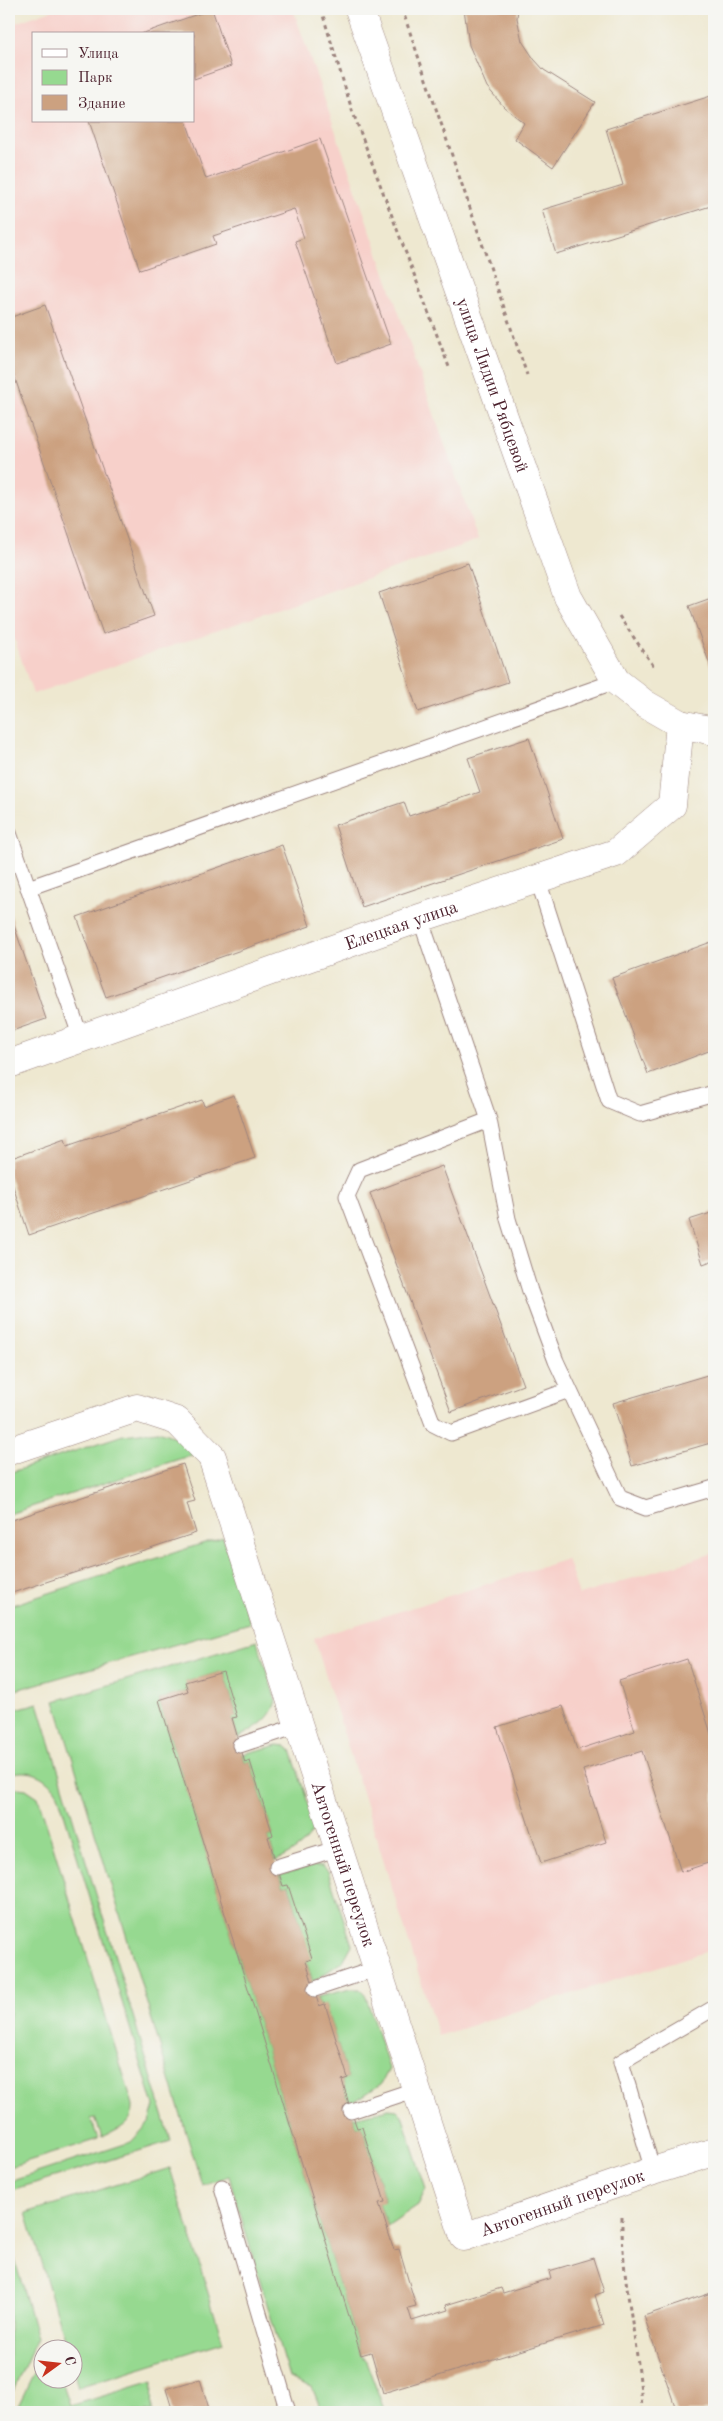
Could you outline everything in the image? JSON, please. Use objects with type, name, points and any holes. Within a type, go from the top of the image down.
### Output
[{"type":"street","name":"улица Лидии Рябцевой","points":[[359,9],[568,597],[616,680],[645,704],[680,724]]},
{"type":"street","points":[[680,724],[714,731]]},
{"type":"street","name":"Елецкая улица","points":[[9,1064],[420,918],[616,853],[672,804],[680,724]]},
{"type":"street","name":"Автогенный переулок","points":[[9,1451],[137,1408],[177,1421],[212,1457],[464,2237],[653,2170],[714,2152]]},
{"type":"lane","points":[[28,888],[616,680]]},
{"type":"lane","points":[[9,833],[81,1038]]},
{"type":"lane","points":[[538,880],[608,1101],[640,1114],[714,1093]]},
{"type":"lane","points":[[420,918],[489,1120],[508,1219],[530,1291],[556,1362],[620,1498],[646,1508],[714,1488]]},
{"type":"lane","points":[[489,1120],[359,1170],[347,1196],[433,1424],[451,1433],[569,1390]]},
{"type":"lane","points":[[240,1745],[300,1725]]},
{"type":"lane","points":[[278,1867],[339,1848]]},
{"type":"lane","points":[[315,1989],[378,1968]]},
{"type":"lane","points":[[653,2170],[620,2062],[714,2008]]},
{"type":"lane","points":[[351,2111],[417,2089]]},
{"type":"lane","points":[[222,2187],[288,2412]]},
{"type":"path","points":[[402,9],[528,377]]},
{"type":"path","points":[[614,608],[656,669]]},
{"type":"path","points":[[622,2181],[621,2251],[641,2374],[642,2412]]},
{"type":"shaded area","points":[[55,9],[293,9],[478,540],[33,694],[9,623],[9,25]]},
{"type":"shaded area","points":[[714,1553],[714,1949],[438,2036],[314,1638],[567,1559],[579,1595]]},
{"type":"green space","points":[[158,1431],[175,1437],[195,1454],[9,1514],[9,1473],[123,1435]]},
{"type":"green space","points":[[223,1537],[250,1623],[9,1692],[9,1606]]},
{"type":"green space","points":[[257,1641],[276,1701],[274,1708],[266,1719],[250,1731],[238,1738],[232,1718],[237,1716],[223,1671],[186,1682],[188,1691],[159,1700],[361,2355],[366,2361],[385,2412],[322,2412],[312,2387],[289,2378],[229,2176],[202,2185],[55,1701]]},
{"type":"green space","points":[[38,1703],[171,2141],[9,2191],[9,2182],[131,2142],[149,2123],[154,2106],[58,1794],[49,1782],[37,1775],[24,1772],[9,1774],[9,1711]]},
{"type":"green space","points":[[278,1745],[286,1746],[291,1750],[315,1825],[305,1842],[276,1861],[268,1837],[273,1835],[250,1761],[245,1763],[243,1754]]},
{"type":"green space","points":[[18,1788],[26,1789],[38,1797],[133,2105],[133,2112],[124,2126],[102,2137],[95,2118],[91,2119],[98,2139],[9,2167],[9,1791]]},
{"type":"green space","points":[[323,1866],[328,1871],[352,1945],[343,1961],[313,1982],[306,1961],[311,1959],[289,1885],[283,1886],[280,1874]]},
{"type":"green space","points":[[351,1989],[360,1989],[365,1994],[389,2069],[381,2084],[349,2105],[342,2080],[348,2078],[325,2004],[319,2006],[317,1997]]},
{"type":"green space","points":[[389,2109],[397,2110],[402,2115],[426,2189],[418,2205],[387,2226],[379,2203],[385,2201],[362,2127],[357,2128],[353,2117]]},
{"type":"green space","points":[[170,2168],[223,2342],[82,2386],[82,2338],[64,2338],[26,2213]]},
{"type":"green space","points":[[9,2239],[37,2338],[32,2338],[32,2349],[9,2400]]},
{"type":"green space","points":[[32,2377],[32,2388],[64,2388],[70,2406],[153,2381],[152,2412],[15,2412]]},
{"type":"building","points":[[212,9],[231,66],[195,79],[195,32],[147,32]]},
{"type":"building","points":[[464,9],[518,9],[517,18],[522,41],[534,59],[544,70],[595,102],[553,167],[515,139],[524,123],[504,107],[487,87],[469,45]]},
{"type":"building","points":[[714,95],[714,205],[556,254],[542,210],[623,185],[606,129]]},
{"type":"building","points":[[89,122],[186,122],[206,179],[320,139],[391,344],[337,363],[295,241],[304,238],[294,209],[213,236],[216,244],[140,270]]},
{"type":"building","points":[[45,305],[154,616],[103,634],[9,361],[9,318]]},
{"type":"building","points":[[468,563],[508,682],[418,712],[379,593]]},
{"type":"building","points":[[714,597],[714,676],[689,606]]},
{"type":"building","points":[[529,738],[563,839],[362,907],[335,825],[404,802],[409,816],[480,792],[468,758]]},
{"type":"building","points":[[282,845],[310,926],[106,997],[77,917]]},
{"type":"building","points":[[9,911],[46,1019],[9,1032]]},
{"type":"building","points":[[714,941],[714,1049],[648,1074],[612,978]]},
{"type":"building","points":[[234,1095],[255,1158],[29,1235],[9,1174],[9,1159],[65,1139],[67,1146],[202,1100],[204,1106]]},
{"type":"building","points":[[442,1166],[523,1385],[451,1412],[370,1193]]},
{"type":"building","points":[[714,1212],[714,1260],[703,1264],[689,1220]]},
{"type":"building","points":[[714,1373],[714,1442],[632,1466],[613,1403]]},
{"type":"building","points":[[183,1464],[195,1501],[187,1503],[196,1533],[9,1594],[9,1521]]},
{"type":"building","points":[[687,1659],[714,1743],[714,1861],[681,1872],[642,1751],[583,1770],[606,1842],[541,1863],[497,1727],[563,1706],[577,1750],[635,1731],[619,1681]]},
{"type":"building","points":[[223,1671],[237,1717],[232,1718],[245,1763],[250,1761],[273,1835],[268,1837],[283,1886],[288,1885],[312,1959],[306,1961],[319,2006],[325,2004],[348,2078],[342,2080],[351,2111],[357,2128],[362,2127],[385,2202],[379,2203],[394,2250],[399,2249],[416,2306],[408,2308],[412,2321],[448,2310],[446,2305],[501,2288],[503,2293],[551,2278],[549,2271],[593,2258],[604,2292],[595,2295],[604,2325],[383,2393],[371,2352],[361,2355],[159,1700],[188,1691],[185,1682]]},
{"type":"building","points":[[714,2292],[714,2407],[698,2412],[677,2412],[644,2316]]},
{"type":"building","points":[[200,2379],[210,2412],[173,2412],[166,2389]]}]
